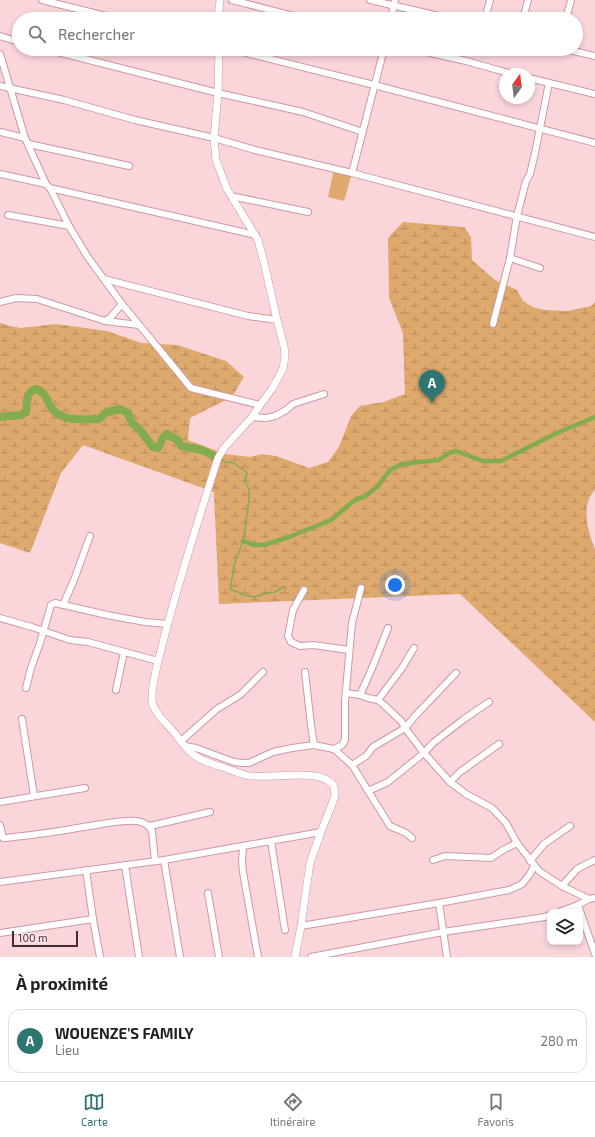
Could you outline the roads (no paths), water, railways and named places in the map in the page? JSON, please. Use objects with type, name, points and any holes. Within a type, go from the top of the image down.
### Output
[{"type":"main road","points":[[219,12],[220,0]]},
{"type":"main road","points":[[218,56],[218,93],[214,138],[216,160],[223,181],[256,235],[264,262],[285,356],[283,369],[272,389],[252,417],[224,448],[218,458],[196,524],[168,624],[158,661],[152,693],[152,702],[157,712],[183,744],[193,755],[204,761],[246,776],[313,775],[329,781],[333,785],[335,796],[310,863],[295,957]]},
{"type":"street","points":[[42,0],[89,12]]},
{"type":"street","points":[[65,6],[69,0]]},
{"type":"street","points":[[232,0],[278,12]]},
{"type":"street","points":[[370,0],[395,3],[427,12]]},
{"type":"street","points":[[487,12],[490,0]]},
{"type":"street","points":[[525,12],[528,0]]},
{"type":"street","points":[[568,12],[571,0]]},
{"type":"street","points":[[0,36],[12,40]]},
{"type":"street","points":[[583,53],[595,56]]},
{"type":"street","points":[[0,54],[25,138],[48,186],[87,256],[122,304],[192,388],[260,405]]},
{"type":"street","points":[[73,56],[218,93],[303,112],[363,132]]},
{"type":"street","points":[[259,56],[595,143]]},
{"type":"street","points":[[352,173],[382,56]]},
{"type":"street","points":[[444,56],[499,70]]},
{"type":"street","points":[[535,79],[595,94]]},
{"type":"street","points":[[493,324],[510,258],[526,181],[533,163],[550,83]]},
{"type":"street","points":[[0,86],[64,100],[135,120],[214,138],[255,150],[352,173],[595,237]]},
{"type":"street","points":[[0,132],[25,138]]},
{"type":"street","points":[[29,144],[129,166]]},
{"type":"street","points":[[0,174],[256,235]]},
{"type":"street","points":[[231,196],[308,212]]},
{"type":"street","points":[[8,215],[69,226]]},
{"type":"street","points":[[510,258],[540,268]]},
{"type":"street","points":[[104,279],[248,316],[277,320]]},
{"type":"street","points":[[0,302],[16,298],[37,299],[105,321],[139,325]]},
{"type":"street","points":[[105,321],[110,318],[122,304]]},
{"type":"street","points":[[252,417],[266,418],[275,416],[293,404],[324,394]]},
{"type":"street","points":[[63,604],[74,580],[90,536]]},
{"type":"street","points":[[334,749],[342,745],[344,740],[352,622],[361,588]]},
{"type":"street","points":[[304,590],[293,610],[288,636],[291,642],[300,646],[313,645],[349,650]]},
{"type":"street","points":[[26,688],[51,605],[55,602],[130,620],[168,624]]},
{"type":"street","points":[[0,618],[70,640],[88,642],[158,661]]},
{"type":"street","points":[[360,695],[388,628]]},
{"type":"street","points":[[378,700],[402,668],[414,648]]},
{"type":"street","points":[[116,690],[124,652]]},
{"type":"street","points":[[262,672],[240,695],[217,709],[183,744],[234,762],[249,763],[273,752],[292,748],[314,745],[334,749],[352,765],[390,826],[406,833],[412,838]]},
{"type":"street","points":[[305,672],[314,745]]},
{"type":"street","points":[[352,765],[366,756],[373,747],[405,728],[456,673]]},
{"type":"street","points":[[346,693],[378,700],[402,722],[424,753],[450,782],[466,794],[492,808],[506,823],[517,843],[539,871],[562,886],[592,899]]},
{"type":"street","points":[[368,790],[388,782],[424,753],[433,743],[488,702]]},
{"type":"street","points":[[22,719],[34,796]]},
{"type":"street","points":[[450,782],[460,772],[498,744]]},
{"type":"street","points":[[0,802],[86,788]]},
{"type":"street","points":[[150,826],[210,812]]},
{"type":"street","points":[[0,825],[2,838],[6,838],[131,820],[146,823],[150,826],[152,831],[155,861]]},
{"type":"street","points":[[301,926],[509,890],[522,884],[530,874],[532,863],[544,844],[570,826]]},
{"type":"street","points":[[0,882],[164,860],[321,832]]},
{"type":"street","points":[[271,841],[285,930]]},
{"type":"street","points":[[433,860],[445,856],[491,858],[517,843]]},
{"type":"street","points":[[243,846],[243,872],[258,957]]},
{"type":"street","points":[[164,860],[180,957]]},
{"type":"street","points":[[562,886],[577,869],[595,860]]},
{"type":"street","points":[[125,865],[139,957]]},
{"type":"street","points":[[86,870],[100,957]]},
{"type":"street","points":[[208,892],[219,957]]},
{"type":"street","points":[[567,909],[592,899]]},
{"type":"street","points":[[439,903],[447,957]]},
{"type":"street","points":[[578,905],[594,950]]},
{"type":"street","points":[[311,957],[443,932],[547,916]]},
{"type":"street","points":[[0,933],[93,919]]},
{"type":"waterway","points":[[0,417],[21,415],[26,412],[30,392],[36,389],[44,394],[51,407],[61,416],[73,419],[99,419],[107,412],[120,409],[128,413],[132,423],[140,430],[153,447],[158,448],[164,436],[167,434],[177,439],[181,446],[202,450],[218,458]]},
{"type":"waterway","points":[[243,541],[255,545],[264,545],[289,537],[331,520],[356,499],[364,497],[377,487],[390,470],[402,464],[439,460],[449,453],[456,451],[483,461],[501,461],[557,433],[595,417]]},
{"type":"waterway","points":[[220,459],[226,462],[234,463],[247,473],[245,482],[249,489],[245,531],[234,565],[230,589],[255,597],[275,592],[283,587],[286,587]]},
{"type":"place","name":"WOUENZE'S FAMILY","points":[[432,403]]}]
